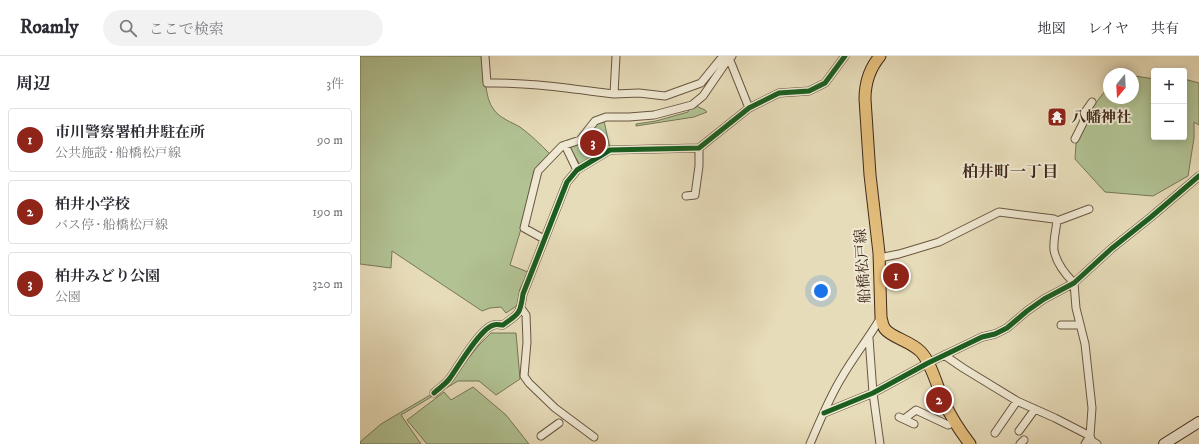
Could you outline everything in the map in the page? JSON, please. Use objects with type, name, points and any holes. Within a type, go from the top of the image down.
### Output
[{"type":"main road","name":"船橋松戸線","points":[[880,56],[873,67],[865,91],[868,154],[879,258],[882,325],[888,332],[915,347],[921,353],[928,363],[954,422],[970,444]]},
{"type":"street","points":[[485,56],[487,83],[547,86],[614,94],[638,93],[665,96],[702,83],[724,57]]},
{"type":"street","points":[[614,94],[616,56]]},
{"type":"street","points":[[434,393],[449,379],[460,361],[479,336],[493,324],[503,325],[518,313],[522,294],[567,182],[577,170],[610,150],[699,148],[750,108],[779,92],[809,91],[825,83],[845,56]]},
{"type":"street","points":[[724,57],[750,108]]},
{"type":"street","points":[[544,239],[524,228],[538,171],[562,146],[580,140],[595,122],[606,117],[654,115],[692,105],[702,96],[724,57]]},
{"type":"street","points":[[1075,139],[1083,123],[1085,112],[1092,102]]},
{"type":"street","points":[[565,145],[577,170]]},
{"type":"street","points":[[686,196],[695,195],[699,166],[699,148]]},
{"type":"street","points":[[824,412],[873,393],[944,355],[982,337],[995,334],[1007,328],[1044,298],[1074,282],[1111,249],[1152,217],[1199,176]]},
{"type":"street","points":[[879,258],[899,254],[939,242],[999,212],[1054,219],[1057,221],[1089,209]]},
{"type":"street","points":[[1057,221],[1054,250],[1059,262],[1069,278],[1074,282],[1076,308],[1085,344],[1092,408],[1090,436],[1085,444]]},
{"type":"street","points":[[520,308],[526,315],[528,342],[524,376],[528,383],[555,408],[594,437]]},
{"type":"street","points":[[810,444],[842,376],[869,338],[881,317]]},
{"type":"street","points":[[1061,325],[1080,325]]},
{"type":"street","points":[[869,338],[873,393],[880,444]]},
{"type":"street","points":[[944,355],[1017,401],[1090,436],[1097,444]]},
{"type":"street","points":[[995,433],[1017,401]]},
{"type":"street","points":[[1019,431],[1035,409]]},
{"type":"street","points":[[914,424],[901,418],[916,410],[948,425],[954,422]]},
{"type":"street","points":[[1164,444],[1199,422]]},
{"type":"street","points":[[541,436],[559,423]]},
{"type":"green space","points":[[360,56],[484,56],[488,99],[496,113],[524,130],[550,154],[534,171],[521,229],[510,265],[528,272],[520,289],[518,305],[506,313],[501,307],[490,308],[482,311],[392,251],[391,268],[360,264]]},
{"type":"green space","points":[[1139,77],[1151,79],[1151,140],[1187,140],[1187,80],[1199,83],[1199,125],[1194,122],[1194,138],[1188,176],[1153,196],[1105,192],[1075,159],[1076,144],[1091,109],[1103,94],[1103,104],[1139,104]]},
{"type":"green space","points":[[696,106],[707,112],[694,117],[636,126],[636,124],[656,121],[688,112],[689,109]]},
{"type":"green space","points":[[604,121],[610,148],[580,165],[570,148],[585,139],[597,124]]},
{"type":"green space","points":[[491,333],[516,333],[520,379],[496,395],[479,381],[458,381],[401,415],[421,444],[360,444],[360,442],[381,424],[447,385],[479,345]]},
{"type":"green space","points":[[473,387],[506,415],[529,444],[427,444],[407,420],[444,392],[451,400]]},
{"type":"cycle path","points":[[434,393],[448,380],[476,340],[489,327],[494,325],[503,325],[520,310],[523,294],[567,182],[577,170],[610,150],[699,148],[749,108],[779,93],[809,91],[825,83],[845,56]]},
{"type":"cycle path","points":[[824,413],[873,393],[928,363],[982,337],[995,334],[1007,328],[1044,299],[1074,283],[1111,249],[1199,176]]},
{"type":"place","name":"八幡神社","points":[[1057,117]]},
{"type":"place","name":"柏井みどり公園","points":[[593,143]]},
{"type":"place","name":"市川警察署柏井駐在所","points":[[896,276]]},
{"type":"place","name":"柏井小学校","points":[[939,400]]},
{"type":"district","name":"柏井町一丁目","points":[[1010,172]]}]
